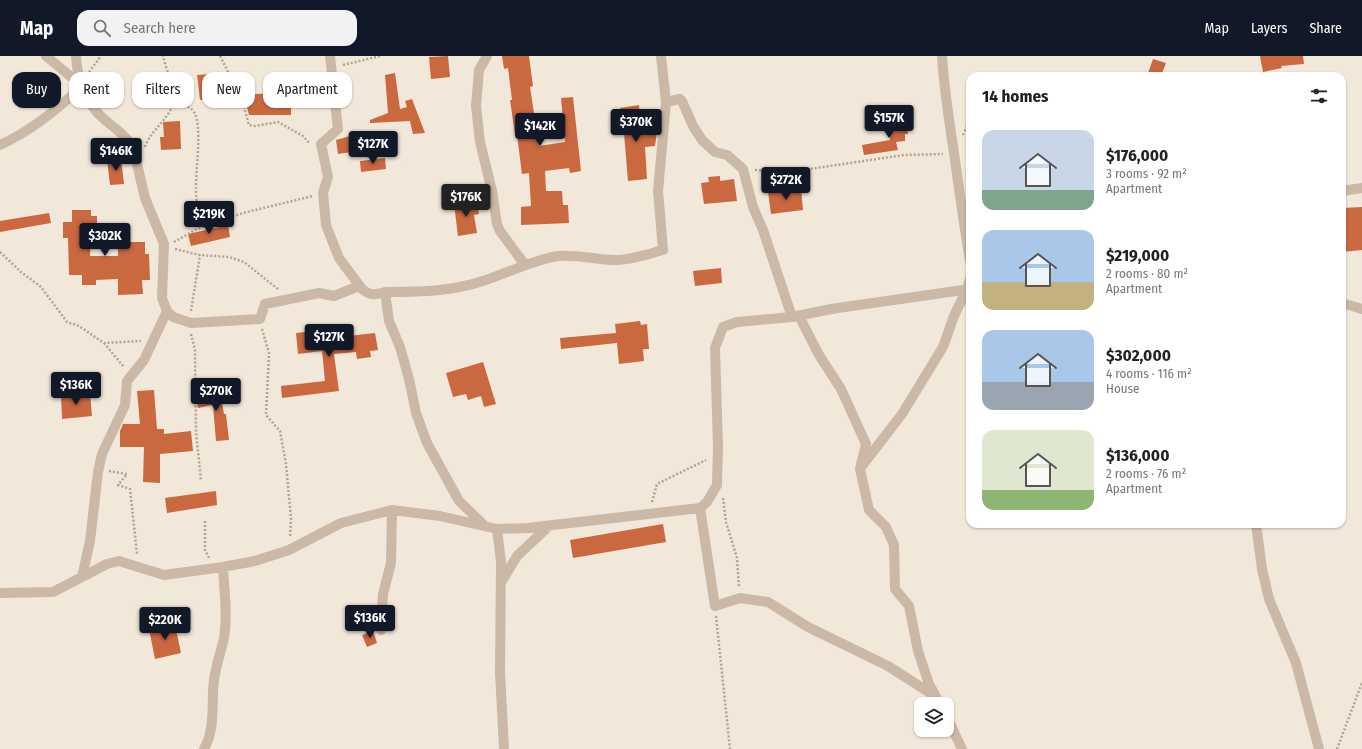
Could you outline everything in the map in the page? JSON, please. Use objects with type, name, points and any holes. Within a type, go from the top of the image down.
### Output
[{"type":"street","points":[[46,56],[69,75]]},
{"type":"street","points":[[76,56],[79,72]]},
{"type":"street","points":[[330,56],[338,129],[322,144],[328,177],[323,193],[326,225],[339,258],[359,286],[366,293],[376,295],[385,292],[441,290],[482,281],[525,265],[558,256],[579,255],[616,260],[663,250],[658,191],[666,102],[661,56]]},
{"type":"street","points":[[487,56],[479,70],[476,106],[480,142],[492,191],[497,224],[500,231],[525,265]]},
{"type":"street","points":[[942,56],[944,90],[966,238]]},
{"type":"street","points":[[0,145],[38,123],[69,98]]},
{"type":"street","points":[[666,102],[680,99],[682,100],[692,126],[702,140],[715,152],[727,155],[742,169],[753,207],[796,316],[819,356],[841,389],[866,444],[860,469],[869,510],[886,527],[894,545],[895,589],[908,606],[918,651],[929,684],[936,697]]},
{"type":"street","points":[[94,108],[129,140],[136,155],[145,198],[164,244],[162,298],[167,311],[178,319],[191,323],[260,319],[265,304],[319,293],[334,296],[359,286]]},
{"type":"street","points":[[1346,190],[1362,188]]},
{"type":"street","points":[[0,593],[53,592],[107,564],[118,561],[164,575],[219,567],[268,557],[289,550],[341,523],[392,510],[440,516],[497,529],[549,526],[700,508],[708,502],[717,484],[718,446],[715,348],[723,327],[737,322],[796,316],[831,309],[966,289]]},
{"type":"street","points":[[385,292],[390,321],[400,347],[409,379],[416,413],[427,443],[459,501],[475,518],[486,526]]},
{"type":"street","points":[[860,469],[902,414],[943,347],[954,316],[966,294]]},
{"type":"street","points":[[1346,304],[1362,309]]},
{"type":"street","points":[[82,577],[90,541],[102,454],[125,405],[127,381],[144,360],[167,311]]},
{"type":"street","points":[[700,508],[715,606],[740,598],[768,602],[808,627],[888,666],[932,697]]},
{"type":"street","points":[[381,630],[383,594],[391,563],[392,510]]},
{"type":"street","points":[[501,582],[517,556],[549,526]]},
{"type":"street","points":[[1257,528],[1262,568],[1269,599],[1296,663],[1319,749]]},
{"type":"street","points":[[497,529],[502,562],[500,672],[504,749]]},
{"type":"street","points":[[204,749],[211,735],[214,680],[217,659],[224,638],[226,612],[219,567]]},
{"type":"street","points":[[954,732],[962,749]]},
{"type":"path","points":[[163,56],[168,72]]},
{"type":"path","points":[[220,56],[242,99],[249,125],[255,126],[278,122],[303,136],[312,146],[322,151],[322,144]]},
{"type":"path","points":[[332,68],[380,56]]},
{"type":"path","points":[[139,169],[148,138],[170,113],[171,108]]},
{"type":"path","points":[[190,108],[195,113],[199,148],[196,159],[195,189],[196,202],[203,227]]},
{"type":"path","points":[[742,169],[789,172],[904,155],[954,154]]},
{"type":"path","points":[[280,290],[244,262],[229,258],[200,255],[170,247],[185,235],[203,227],[243,213],[323,193]]},
{"type":"path","points":[[0,252],[21,272],[41,287],[65,320],[79,326],[104,343],[125,369],[127,381]]},
{"type":"path","points":[[200,255],[196,272],[196,286],[191,308],[191,334],[195,350],[196,432],[201,480]]},
{"type":"path","points":[[260,319],[269,353],[266,415],[280,432],[286,464],[291,519],[289,550]]},
{"type":"path","points":[[104,343],[154,340]]},
{"type":"path","points":[[99,467],[127,474],[118,485],[130,489],[138,567]]},
{"type":"path","points":[[205,521],[206,550],[210,562],[219,567]]},
{"type":"path","points":[[715,606],[730,749]]},
{"type":"path","points":[[1337,749],[1362,682]]},
{"type":"building","points":[[448,56],[450,77],[431,79],[429,57]]},
{"type":"building","points":[[502,56],[529,56],[533,86],[530,87],[539,146],[565,142],[561,98],[573,97],[581,171],[570,173],[569,168],[545,171],[546,191],[562,191],[563,205],[568,205],[569,223],[521,225],[521,207],[531,206],[529,173],[522,174],[517,135],[515,135],[510,100],[512,100],[508,68],[504,69]]},
{"type":"building","points":[[1260,56],[1303,56],[1304,64],[1281,66],[1282,68],[1263,72]]},
{"type":"building","points":[[1153,59],[1166,63],[1163,72],[1148,72]]},
{"type":"building","points":[[395,73],[400,109],[407,107],[405,101],[412,99],[425,133],[413,134],[410,121],[370,123],[370,120],[388,113],[385,75]]},
{"type":"building","points":[[197,75],[202,75],[202,100],[200,100]]},
{"type":"building","points":[[255,94],[263,94],[263,108],[291,108],[291,115],[249,115],[247,108],[255,108]]},
{"type":"building","points":[[639,105],[642,131],[657,132],[655,146],[645,147],[647,179],[628,181],[624,133],[620,108]]},
{"type":"building","points":[[907,120],[908,134],[905,134],[905,141],[896,142],[898,150],[864,155],[862,145],[890,140],[889,121]]},
{"type":"building","points":[[180,121],[181,149],[161,150],[160,137],[164,137],[163,122]]},
{"type":"building","points":[[350,136],[352,152],[338,154],[336,140]]},
{"type":"building","points":[[121,158],[124,184],[110,185],[107,159]]},
{"type":"building","points":[[385,158],[386,169],[361,172],[360,161]]},
{"type":"building","points":[[720,176],[720,181],[734,179],[737,201],[704,204],[701,183],[709,182],[708,177]]},
{"type":"building","points":[[801,188],[803,210],[771,214],[768,192]]},
{"type":"building","points":[[473,201],[477,202],[479,214],[474,215],[477,233],[458,236],[454,204]]},
{"type":"building","points":[[1362,207],[1362,250],[1346,252],[1346,208]]},
{"type":"building","points":[[72,210],[91,210],[91,216],[97,216],[97,229],[91,229],[90,256],[118,256],[118,242],[145,242],[145,254],[149,254],[150,280],[142,280],[143,294],[118,295],[118,279],[96,280],[96,285],[82,285],[82,275],[69,275],[68,238],[63,238],[63,222],[72,222]]},
{"type":"building","points":[[49,213],[51,223],[0,232],[0,221]]},
{"type":"building","points":[[228,225],[230,237],[191,246],[188,234]]},
{"type":"building","points":[[721,268],[722,283],[695,286],[693,271]]},
{"type":"building","points":[[640,321],[641,325],[647,324],[649,349],[643,349],[644,361],[619,364],[617,343],[561,349],[560,338],[616,333],[615,324]]},
{"type":"building","points":[[330,329],[331,338],[375,333],[378,350],[370,351],[371,357],[357,359],[356,352],[334,354],[339,391],[282,398],[281,386],[325,381],[322,351],[298,354],[296,333]]},
{"type":"building","points":[[483,362],[496,404],[484,407],[481,396],[468,400],[466,394],[453,397],[446,373]]},
{"type":"building","points":[[219,385],[224,414],[226,414],[229,440],[216,441],[213,405],[198,408],[196,397],[212,394],[211,386]]},
{"type":"building","points":[[154,390],[157,429],[164,429],[164,434],[191,431],[193,451],[160,454],[160,483],[143,482],[144,447],[120,447],[120,431],[123,424],[140,424],[137,391]]},
{"type":"building","points":[[90,393],[92,416],[62,419],[61,395]]},
{"type":"building","points":[[216,491],[217,505],[167,513],[165,498]]},
{"type":"building","points":[[663,524],[666,542],[573,558],[570,540]]},
{"type":"building","points":[[175,624],[181,653],[155,659],[149,629]]},
{"type":"building","points":[[373,631],[377,643],[367,647],[362,635]]}]
